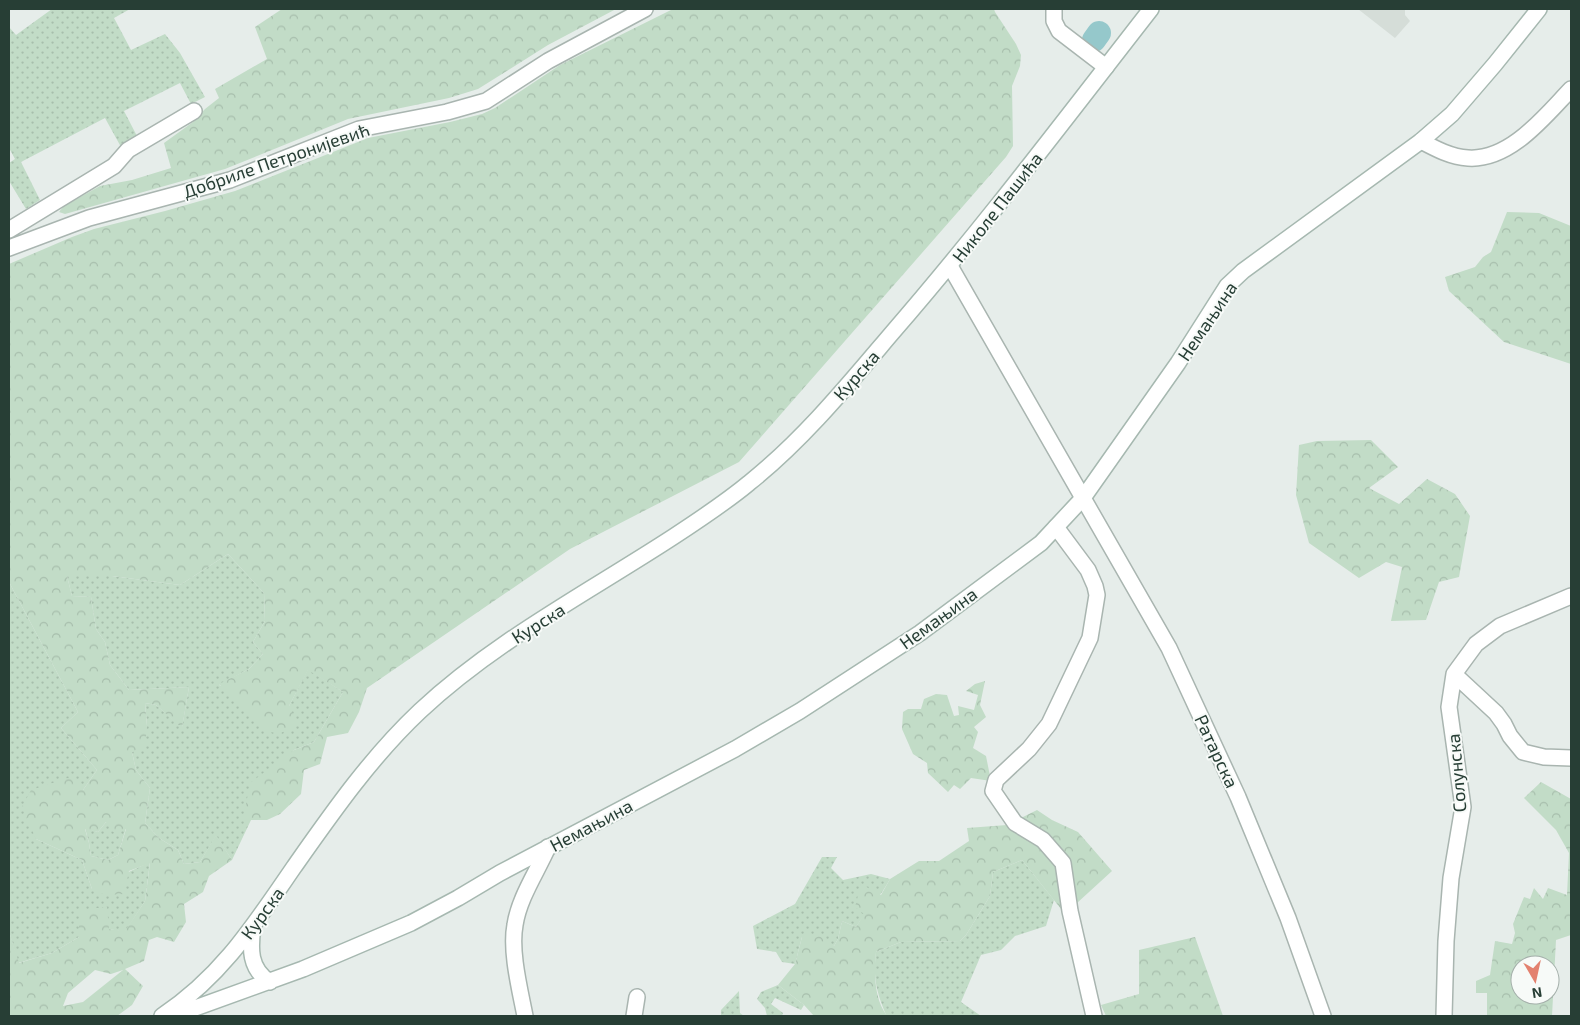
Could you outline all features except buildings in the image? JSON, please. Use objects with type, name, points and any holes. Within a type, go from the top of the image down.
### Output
[{"type":"street","name":"Добриле Петронијевић","points":[[9,248],[89,218],[230,180],[359,129],[447,112],[486,101],[548,61],[645,9]]},
{"type":"street","points":[[1054,9],[1054,21],[1059,31],[1106,67]]},
{"type":"street","name":"Николе Пашића","points":[[1083,498],[950,266],[1151,9]]},
{"type":"street","name":"Немањина","points":[[173,1016],[270,982],[411,923],[548,847],[735,750],[800,711],[920,632],[1041,542],[1083,498],[1178,363],[1228,286],[1243,271],[1421,141],[1452,114],[1496,64],[1539,9]]},
{"type":"street","points":[[1421,141],[1453,156],[1469,158],[1488,156],[1522,138],[1571,89]]},
{"type":"street","points":[[9,230],[114,166],[128,150],[194,111]]},
{"type":"street","name":"Курска","points":[[162,1016],[192,995],[224,964],[253,927],[356,782],[418,714],[468,670],[515,636],[632,564],[717,508],[748,484],[791,446],[816,420],[950,266]]},
{"type":"street","name":"Ратарска","points":[[1083,498],[1169,648],[1238,797],[1288,918],[1323,1016]]},
{"type":"street","points":[[1056,527],[1088,570],[1097,595],[1090,638],[1048,724],[1029,749],[996,780],[993,791],[1015,823],[1044,840],[1063,863],[1070,910],[1094,1016]]},
{"type":"street","name":"Солунска","points":[[1444,1016],[1450,878],[1463,807],[1449,707],[1454,674],[1476,644],[1500,626],[1571,596]]},
{"type":"street","points":[[1454,674],[1496,713],[1510,736],[1523,752],[1544,757],[1571,758]]},
{"type":"street","points":[[525,1016],[513,941],[515,924],[524,895],[535,877],[548,847]]},
{"type":"street","points":[[253,927],[251,943],[254,965],[262,977],[270,982]]},
{"type":"street","points":[[634,1016],[637,997]]},
{"type":"shaded area","points":[[1358,9],[1405,9],[1405,15],[1410,21],[1395,38]]},
{"type":"green space","points":[[52,9],[130,9],[114,18],[131,50],[165,34],[180,53],[205,97],[191,104],[180,83],[124,111],[138,138],[121,147],[105,118],[21,162],[40,200],[26,209],[9,181],[9,163],[15,159],[9,148],[9,27],[16,35]]},
{"type":"green space","points":[[282,9],[616,9],[548,45],[478,89],[449,98],[348,119],[225,169],[65,214],[59,212],[64,206],[100,186],[132,180],[171,168],[164,143],[193,122],[219,98],[215,89],[267,59],[255,27]]},
{"type":"green space","points":[[673,9],[994,9],[1021,55],[1020,66],[1012,86],[1013,146],[1006,157],[739,462],[570,549],[367,688],[359,712],[348,733],[327,737],[320,764],[304,770],[301,794],[280,814],[267,820],[243,820],[250,783],[294,750],[314,742],[343,692],[308,670],[289,706],[298,724],[279,734],[267,731],[219,684],[249,669],[263,654],[253,642],[265,621],[264,593],[228,554],[180,585],[112,576],[67,576],[72,596],[91,597],[96,629],[105,642],[110,665],[129,690],[189,687],[182,728],[156,705],[145,703],[147,726],[145,746],[132,752],[136,770],[150,788],[145,823],[159,838],[178,850],[184,864],[200,862],[216,835],[232,860],[209,876],[203,892],[184,904],[186,922],[174,942],[157,937],[149,940],[144,961],[125,969],[143,986],[132,1005],[117,1016],[9,1016],[9,931],[19,963],[52,953],[79,937],[79,910],[107,907],[109,929],[125,931],[145,901],[150,863],[129,871],[124,894],[105,895],[92,889],[82,860],[36,839],[22,807],[31,790],[71,777],[83,790],[97,770],[61,728],[78,712],[9,582],[9,264],[94,229],[235,191],[368,138],[482,114],[495,108],[560,65]],"holes":[[[106,822],[113,832],[126,829],[118,855],[108,860],[91,856],[85,829],[98,832]],[[95,970],[111,974],[123,970],[83,1002],[63,1006],[68,993]]]},
{"type":"green space","points":[[1507,212],[1539,213],[1571,226],[1571,364],[1504,342],[1449,291],[1445,277],[1475,267],[1483,257],[1491,252]]},
{"type":"green space","points":[[1371,440],[1398,467],[1369,488],[1399,504],[1427,479],[1455,494],[1470,516],[1459,577],[1439,582],[1426,620],[1391,621],[1402,567],[1386,562],[1359,578],[1309,543],[1296,495],[1299,445],[1317,441]]},
{"type":"green space","points":[[228,554],[264,593],[265,621],[253,642],[263,654],[249,669],[219,685],[289,706],[308,669],[343,692],[314,742],[294,750],[244,820],[251,820],[232,860],[216,836],[200,862],[184,864],[178,850],[159,838],[145,823],[150,788],[136,770],[132,752],[147,726],[145,703],[156,705],[182,727],[189,687],[129,690],[110,665],[105,642],[96,629],[91,597],[72,596],[67,576],[112,576],[180,585]]},
{"type":"green space","points":[[9,582],[78,712],[61,728],[97,770],[83,790],[36,839],[82,860],[92,889],[150,862],[145,901],[125,932],[109,929],[79,910],[79,937],[52,953],[18,963],[9,931]]},
{"type":"green space","points":[[985,681],[980,705],[986,717],[974,727],[978,732],[973,748],[986,756],[991,781],[971,778],[960,789],[954,785],[948,792],[928,773],[927,763],[913,754],[902,729],[903,712],[908,709],[921,709],[924,699],[936,694],[947,695],[954,716],[959,715],[958,706],[974,710],[978,695],[966,691],[975,684]]},
{"type":"green space","points":[[1541,782],[1571,799],[1571,935],[1556,940],[1555,955],[1510,955],[1510,1005],[1553,1005],[1552,1016],[1487,1016],[1487,993],[1476,993],[1476,981],[1490,975],[1495,941],[1512,944],[1515,933],[1513,924],[1524,897],[1530,899],[1534,888],[1543,899],[1548,888],[1567,895],[1569,853],[1556,830],[1524,798]]},
{"type":"green space","points":[[1037,810],[1052,820],[1078,832],[1112,871],[1065,914],[1022,860],[993,872],[990,896],[966,935],[960,941],[901,942],[876,952],[877,994],[887,1016],[814,1016],[804,1005],[778,985],[795,964],[802,937],[818,933],[834,946],[838,939],[842,921],[856,927],[864,914],[855,907],[861,884],[881,895],[890,879],[919,861],[939,861],[969,841],[967,828],[1007,825]]},
{"type":"green space","points":[[106,822],[126,828],[118,855],[108,860],[91,856],[85,828],[98,832]]},
{"type":"green space","points":[[822,857],[837,857],[831,868],[843,880],[871,874],[890,879],[856,927],[842,921],[838,939],[834,946],[802,937],[795,964],[782,962],[776,952],[757,949],[753,926],[795,904]]},
{"type":"green space","points":[[1022,860],[1054,900],[1046,926],[1015,936],[1001,950],[981,955],[961,1002],[981,1016],[886,1015],[876,984],[876,952],[901,942],[960,941],[966,935],[990,896],[993,872]]},
{"type":"green space","points":[[1195,937],[1223,1016],[1106,1016],[1101,1005],[1139,994],[1139,950]]},
{"type":"green space","points":[[778,985],[804,1005],[801,1010],[775,998],[771,1004],[783,1013],[782,1016],[767,1016],[765,1008],[757,999],[761,992]]},
{"type":"green space","points":[[739,991],[740,1013],[744,1016],[721,1016],[721,1010]]},
{"type":"waterway","points":[[1094,40],[1099,33]]}]
